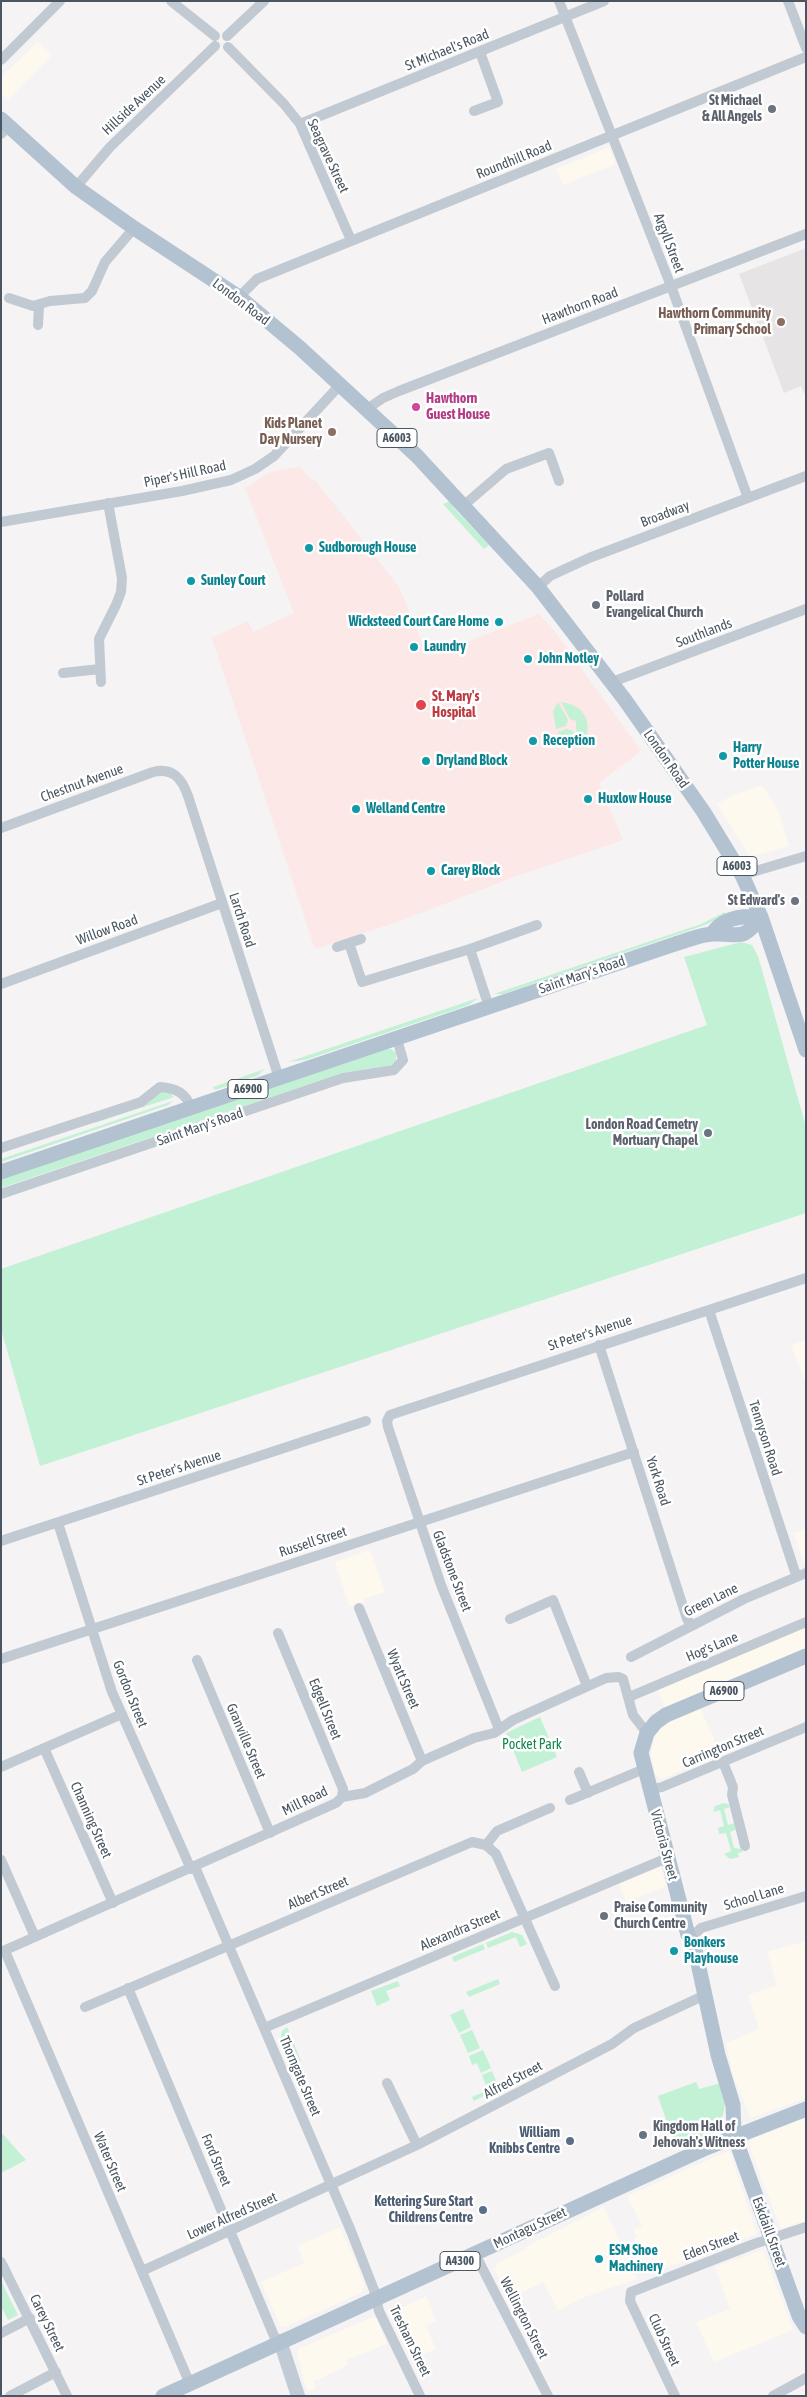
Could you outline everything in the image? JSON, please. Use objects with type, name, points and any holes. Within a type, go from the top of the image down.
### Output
[{"type":"main road","name":"London Road","points":[[4,126],[76,187],[134,228],[239,297],[340,384],[417,456],[538,587],[612,682],[703,811],[742,875],[761,917],[791,1003],[804,1030],[806,1050]]},
{"type":"main road","name":"Saint Mary's Road","points":[[1,1172],[675,944],[712,934],[732,936],[745,933],[750,931],[761,917]]},
{"type":"main road","points":[[791,1003],[800,1005],[806,1010]]},
{"type":"main road","name":"A6900","points":[[647,1733],[656,1722],[666,1715],[806,1656]]},
{"type":"main road","name":"Victoria Street","points":[[647,1733],[641,1753],[644,1769],[666,1858],[688,1935],[694,1945],[718,2055],[733,2105],[734,2136]]},
{"type":"main road","name":"Montagu Street","points":[[172,2394],[279,2342],[734,2136],[806,2109]]},
{"type":"main road","name":"Eskdaill Street","points":[[734,2136],[799,2316],[806,2327]]},
{"type":"street","points":[[171,1],[215,41],[221,50],[264,1]]},
{"type":"street","name":"Argyll Street","points":[[558,1],[613,134],[671,286],[748,498]]},
{"type":"street","name":"St Michael's Road","points":[[300,124],[604,1]]},
{"type":"street","points":[[788,1],[806,48]]},
{"type":"street","points":[[1,60],[59,2]]},
{"type":"street","points":[[215,41],[220,33],[228,41]]},
{"type":"street","name":"Hillside Avenue","points":[[76,187],[110,147],[215,41]]},
{"type":"street","name":"Seagrave Street","points":[[228,41],[300,124],[351,240]]},
{"type":"street","points":[[474,111],[498,102],[480,52]]},
{"type":"street","name":"Roundhill Road","points":[[239,297],[257,279],[806,57]]},
{"type":"street","points":[[8,298],[25,305],[39,306],[50,301],[76,301],[85,298],[92,291],[105,262],[134,228]]},
{"type":"street","name":"Hawthorn Road","points":[[367,409],[383,398],[399,391],[806,234]]},
{"type":"street","points":[[38,325],[39,306]]},
{"type":"street","name":"Piper's Hill Road","points":[[1,522],[231,480],[255,469],[274,456],[340,384]]},
{"type":"street","points":[[463,506],[506,469],[549,453],[560,481]]},
{"type":"street","name":"Broadway","points":[[538,587],[550,576],[590,558],[806,476]]},
{"type":"street","points":[[101,682],[99,639],[121,592],[122,578],[108,503]]},
{"type":"street","name":"Southlands","points":[[612,682],[806,609]]},
{"type":"street","points":[[63,673],[100,669]]},
{"type":"street","name":"Chestnut Avenue","points":[[1,828],[159,770],[173,773]]},
{"type":"street","name":"Larch Road","points":[[173,773],[184,784],[279,1078]]},
{"type":"street","points":[[742,875],[806,856]]},
{"type":"street","name":"Willow Road","points":[[1,984],[222,903]]},
{"type":"street","points":[[349,943],[362,982],[470,949],[538,925]]},
{"type":"street","points":[[338,948],[361,940]]},
{"type":"street","points":[[470,949],[489,1007]]},
{"type":"street","name":"Saint Mary's Road","points":[[1,1194],[343,1078],[394,1070],[403,1060],[397,1039]]},
{"type":"street","name":"Saint Mary's Road","points":[[1,1148],[141,1102],[160,1087],[185,1095],[191,1108]]},
{"type":"street","name":"St Peter's Avenue","points":[[387,1421],[390,1415],[413,1407],[806,1278]]},
{"type":"street","name":"Tennyson Road","points":[[709,1310],[801,1574]]},
{"type":"street","name":"York Road","points":[[599,1345],[687,1619],[691,1625]]},
{"type":"street","name":"St Peter's Avenue","points":[[1,1541],[366,1421]]},
{"type":"street","name":"Gladstone Street","points":[[387,1421],[441,1585],[499,1729]]},
{"type":"street","name":"Russell Street","points":[[1,1659],[634,1452]]},
{"type":"street","name":"Gordon Street","points":[[58,1523],[112,1692],[193,1868]]},
{"type":"street","name":"Green Lane","points":[[631,1657],[691,1625],[801,1574]]},
{"type":"street","points":[[510,1619],[553,1600],[587,1686]]},
{"type":"street","name":"Wyatt Street","points":[[359,1608],[422,1761]]},
{"type":"street","name":"Hog's Lane","points":[[629,1697],[806,1622]]},
{"type":"street","name":"Edgell Street","points":[[278,1633],[343,1789],[342,1797]]},
{"type":"street","name":"Granville Street","points":[[197,1660],[270,1833]]},
{"type":"street","name":"Mill Road","points":[[3,1951],[193,1868],[336,1803],[342,1797],[365,1793],[413,1769],[422,1761],[470,1739],[490,1734],[522,1716],[606,1678],[618,1677],[623,1679],[629,1697]]},
{"type":"street","points":[[629,1697],[633,1715],[647,1733]]},
{"type":"street","points":[[1,1767],[122,1714]]},
{"type":"street","name":"Carrington Street","points":[[649,1790],[662,1787],[806,1727]]},
{"type":"street","name":"Channing Street","points":[[44,1748],[113,1903]]},
{"type":"street","points":[[723,1762],[733,1787],[732,1795],[745,1846]]},
{"type":"street","points":[[570,1800],[644,1769]]},
{"type":"street","points":[[579,1772],[588,1793]]},
{"type":"street","points":[[550,1808],[497,1831],[486,1845],[496,1854],[555,1986]]},
{"type":"street","name":"Albert Street","points":[[85,2007],[459,1847],[472,1842],[486,1845]]},
{"type":"street","name":"Alexandra Street","points":[[264,2028],[666,1858]]},
{"type":"street","points":[[1,1860],[36,1937]]},
{"type":"street","name":"Thorngate Street","points":[[193,1868],[230,1946],[332,2186],[376,2298]]},
{"type":"street","name":"School Lane","points":[[694,1945],[694,1935],[701,1928],[806,1896]]},
{"type":"street","name":"Water Street","points":[[3,1951],[190,2384]]},
{"type":"street","name":"Ford Street","points":[[128,1988],[279,2342]]},
{"type":"street","name":"Alfred Street","points":[[332,2186],[417,2145],[612,2044],[634,2028],[705,1995]]},
{"type":"street","points":[[387,2083],[417,2145]]},
{"type":"street","name":"Lower Alfred Street","points":[[142,2271],[332,2186]]},
{"type":"street","name":"Eden Street","points":[[630,2296],[631,2292],[635,2289],[806,2228]]},
{"type":"street","name":"Wellington Street","points":[[475,2254],[548,2396]]},
{"type":"street","name":"Carey Street","points":[[1,2262],[67,2396]]},
{"type":"street","name":"Club Street","points":[[630,2296],[675,2396]]},
{"type":"street","name":"Tresham Street","points":[[376,2298],[379,2311],[420,2396]]},
{"type":"street","points":[[1,2333],[30,2318]]},
{"type":"street","points":[[279,2342],[298,2396]]},
{"type":"street","points":[[10,2396],[56,2372]]},
{"type":"street","points":[[773,2396],[806,2378]]},
{"type":"shaded area","points":[[38,42],[52,55],[8,100],[1,94],[1,77]]},
{"type":"shaded area","points":[[609,147],[615,164],[563,185],[556,169]]},
{"type":"shaded area","name":"Hawthorn Community Primary School","points":[[806,248],[806,397],[801,386],[784,393],[739,274]]},
{"type":"shaded area","name":"St. Mary's Hospital","points":[[300,467],[312,480],[315,480],[399,587],[428,657],[539,614],[555,632],[641,751],[599,783],[623,840],[514,877],[400,921],[315,949],[212,638],[248,621],[253,632],[294,613],[245,488],[270,472]]},
{"type":"shaded area","points":[[762,785],[779,812],[789,846],[750,857],[717,804],[733,795]]},
{"type":"shaded area","points":[[806,1340],[806,1384],[791,1345]]},
{"type":"shaded area","points":[[806,1529],[806,1569],[794,1533]]},
{"type":"shaded area","points":[[370,1550],[385,1592],[364,1599],[364,1602],[349,1606],[335,1562]]},
{"type":"shaded area","points":[[806,1625],[806,1648],[665,1708],[657,1688]]},
{"type":"shaded area","points":[[700,1707],[720,1753],[662,1779],[655,1775],[651,1754],[656,1733],[670,1721]]},
{"type":"shaded area","points":[[661,1867],[666,1886],[626,1902],[619,1884]]},
{"type":"shaded area","points":[[806,1941],[806,2098],[751,2118],[733,2076],[726,2043],[759,2029],[748,1995],[777,1985],[767,1952]]},
{"type":"shaded area","points":[[806,2118],[806,2220],[781,2229],[749,2145],[752,2139]]},
{"type":"shaded area","points":[[726,2152],[730,2153],[757,2234],[649,2274],[634,2238],[637,2237],[633,2230],[642,2226],[627,2196]]},
{"type":"shaded area","points":[[604,2207],[637,2279],[582,2298],[558,2311],[543,2282],[510,2299],[495,2271],[497,2263]]},
{"type":"shaded area","points":[[340,2227],[365,2285],[361,2293],[284,2327],[280,2326],[261,2282],[304,2263],[297,2246]]},
{"type":"shaded area","points":[[763,2250],[793,2330],[714,2362],[696,2322],[730,2309],[715,2267]]},
{"type":"shaded area","points":[[426,2296],[436,2321],[426,2326],[436,2349],[411,2359],[390,2317],[392,2313]]},
{"type":"shaded area","points":[[373,2317],[376,2318],[387,2344],[346,2360],[348,2365],[313,2381],[315,2389],[307,2391],[297,2353],[298,2349]]},
{"type":"green space","points":[[451,501],[455,504],[453,507],[489,545],[484,549],[443,504]]},
{"type":"green space","points":[[558,702],[568,720],[566,726],[556,729],[553,711]]},
{"type":"green space","points":[[561,702],[570,704],[582,711],[588,730],[584,745],[576,729],[576,721],[570,719]]},
{"type":"green space","points":[[567,729],[573,731],[582,747],[571,746],[558,732]]},
{"type":"green space","points":[[725,912],[725,916],[702,926],[503,994],[494,994],[701,924]]},
{"type":"green space","points":[[741,942],[752,945],[758,956],[806,1127],[806,1213],[40,1466],[1,1329],[1,1269],[707,1025],[684,957]]},
{"type":"green space","points":[[478,998],[469,1005],[305,1060],[288,1062]]},
{"type":"green space","points":[[386,1049],[391,1049],[396,1053],[394,1065],[342,1073],[1,1188],[1,1179]]},
{"type":"green space","points":[[265,1069],[257,1076],[215,1090],[213,1087]]},
{"type":"green space","points":[[168,1091],[174,1097],[95,1123],[95,1121],[148,1103],[160,1092]]},
{"type":"green space","points":[[173,1101],[168,1105],[1,1162],[1,1159]]},
{"type":"green space","name":"Pocket Park","points":[[540,1717],[557,1757],[522,1772],[506,1733]]},
{"type":"green space","points":[[724,1803],[730,1807],[724,1809],[728,1825],[735,1823],[737,1829],[730,1832],[734,1848],[742,1849],[742,1852],[738,1853],[739,1857],[730,1859],[724,1854],[731,1851],[726,1833],[719,1834],[718,1828],[724,1826],[720,1810],[713,1812],[715,1806]]},
{"type":"green space","points":[[512,1932],[522,1935],[527,1944],[520,1947],[516,1937],[488,1948],[486,1943]]},
{"type":"green space","points":[[483,1944],[485,1949],[454,1962],[452,1957]]},
{"type":"green space","points":[[498,1979],[500,1984],[469,1997],[466,1992]]},
{"type":"green space","points":[[398,1981],[400,1986],[386,1991],[390,2000],[377,2006],[371,1991]]},
{"type":"green space","points":[[463,2009],[471,2027],[459,2033],[450,2015]]},
{"type":"green space","points":[[287,2027],[301,2061],[290,2066],[280,2041],[282,2031]]},
{"type":"green space","points":[[472,2030],[480,2048],[468,2053],[460,2035]]},
{"type":"green space","points":[[483,2050],[491,2068],[481,2073],[477,2063],[472,2065],[469,2056]]},
{"type":"green space","points":[[492,2071],[499,2088],[474,2101],[472,2097],[488,2090],[482,2075]]},
{"type":"green space","points":[[696,2082],[699,2089],[721,2083],[724,2099],[723,2114],[718,2125],[714,2122],[711,2127],[714,2130],[711,2134],[676,2149],[658,2096]]},
{"type":"green space","points":[[1,2132],[26,2160],[1,2173]]},
{"type":"green space","points":[[1,2281],[18,2315],[8,2320],[1,2306]]},
{"type":"place","name":"St Michael & All Angels","points":[[772,109]]},
{"type":"place","name":"Hawthorn Community Primary School","points":[[781,322]]},
{"type":"place","name":"Hawthorn Guest House","points":[[416,407]]},
{"type":"place","name":"Kids Planet Day Nursery","points":[[332,432]]},
{"type":"place","name":"Sudborough House","points":[[309,548]]},
{"type":"place","name":"Sunley Court","points":[[191,581]]},
{"type":"place","name":"Pollard Evangelical Church","points":[[596,605]]},
{"type":"place","name":"Wicksteed Court Care Home","points":[[499,622]]},
{"type":"place","name":"Laundry","points":[[414,647]]},
{"type":"place","name":"John Notley","points":[[528,659]]},
{"type":"place","name":"St. Mary's Hospital","points":[[421,705]]},
{"type":"place","name":"Reception","points":[[533,741]]},
{"type":"place","name":"Harry Potter House","points":[[723,756]]},
{"type":"place","name":"Dryland Block","points":[[426,761]]},
{"type":"place","name":"Huxlow House","points":[[588,799]]},
{"type":"place","name":"Welland Centre","points":[[356,809]]},
{"type":"place","name":"Carey Block","points":[[431,871]]},
{"type":"place","name":"St Edward's","points":[[795,901]]},
{"type":"place","name":"London Road Cemetry Mortuary Chapel","points":[[708,1133]]},
{"type":"place","name":"Praise Community Church Centre","points":[[604,1916]]},
{"type":"place","name":"Bonkers Playhouse","points":[[674,1951]]},
{"type":"place","name":"Kingdom Hall of Jehovah's Witness","points":[[643,2135]]},
{"type":"place","name":"William Knibbs Centre","points":[[570,2141]]},
{"type":"place","name":"Kettering Sure Start Childrens Centre","points":[[483,2210]]},
{"type":"place","name":"ESM Shoe Machinery","points":[[599,2259]]}]
